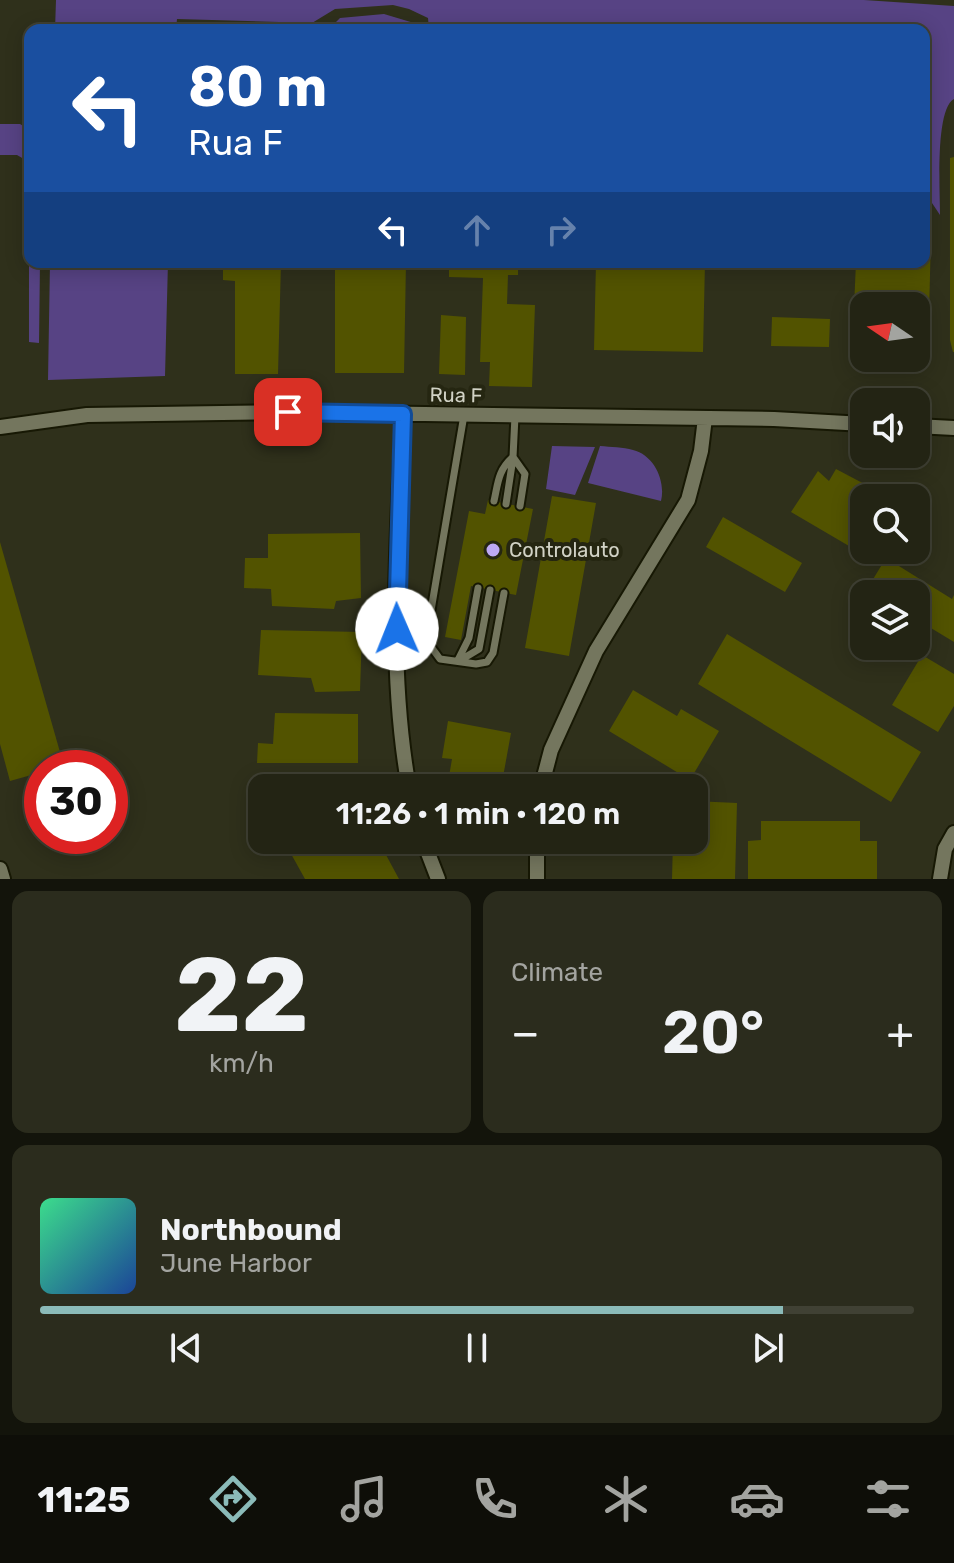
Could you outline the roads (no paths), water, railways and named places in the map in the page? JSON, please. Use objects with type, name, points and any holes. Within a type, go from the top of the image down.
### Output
[{"type":"street","name":"Rua F","points":[[0,427],[87,415],[403,414],[850,423]]},
{"type":"street","points":[[403,414],[396,600],[401,745],[406,774]]},
{"type":"street","points":[[545,774],[551,750],[596,651],[688,500],[701,451],[705,418]]},
{"type":"street","points":[[930,427],[954,428]]},
{"type":"street","points":[[940,879],[945,849],[954,833]]},
{"type":"street","points":[[428,854],[438,879]]},
{"type":"street","points":[[537,854],[537,879]]},
{"type":"street","points":[[0,869],[3,879]]},
{"type":"lane","points":[[464,415],[426,640],[440,659],[487,662],[493,653],[504,593]]},
{"type":"lane","points":[[506,504],[515,416]]},
{"type":"lane","points":[[494,501],[499,473],[513,457]]},
{"type":"lane","points":[[513,457],[525,474],[520,506]]},
{"type":"lane","points":[[457,662],[469,638],[478,588]]},
{"type":"lane","points":[[457,662],[479,649],[490,590]]},
{"type":"place","name":"Controlauto","points":[[493,550]]}]
